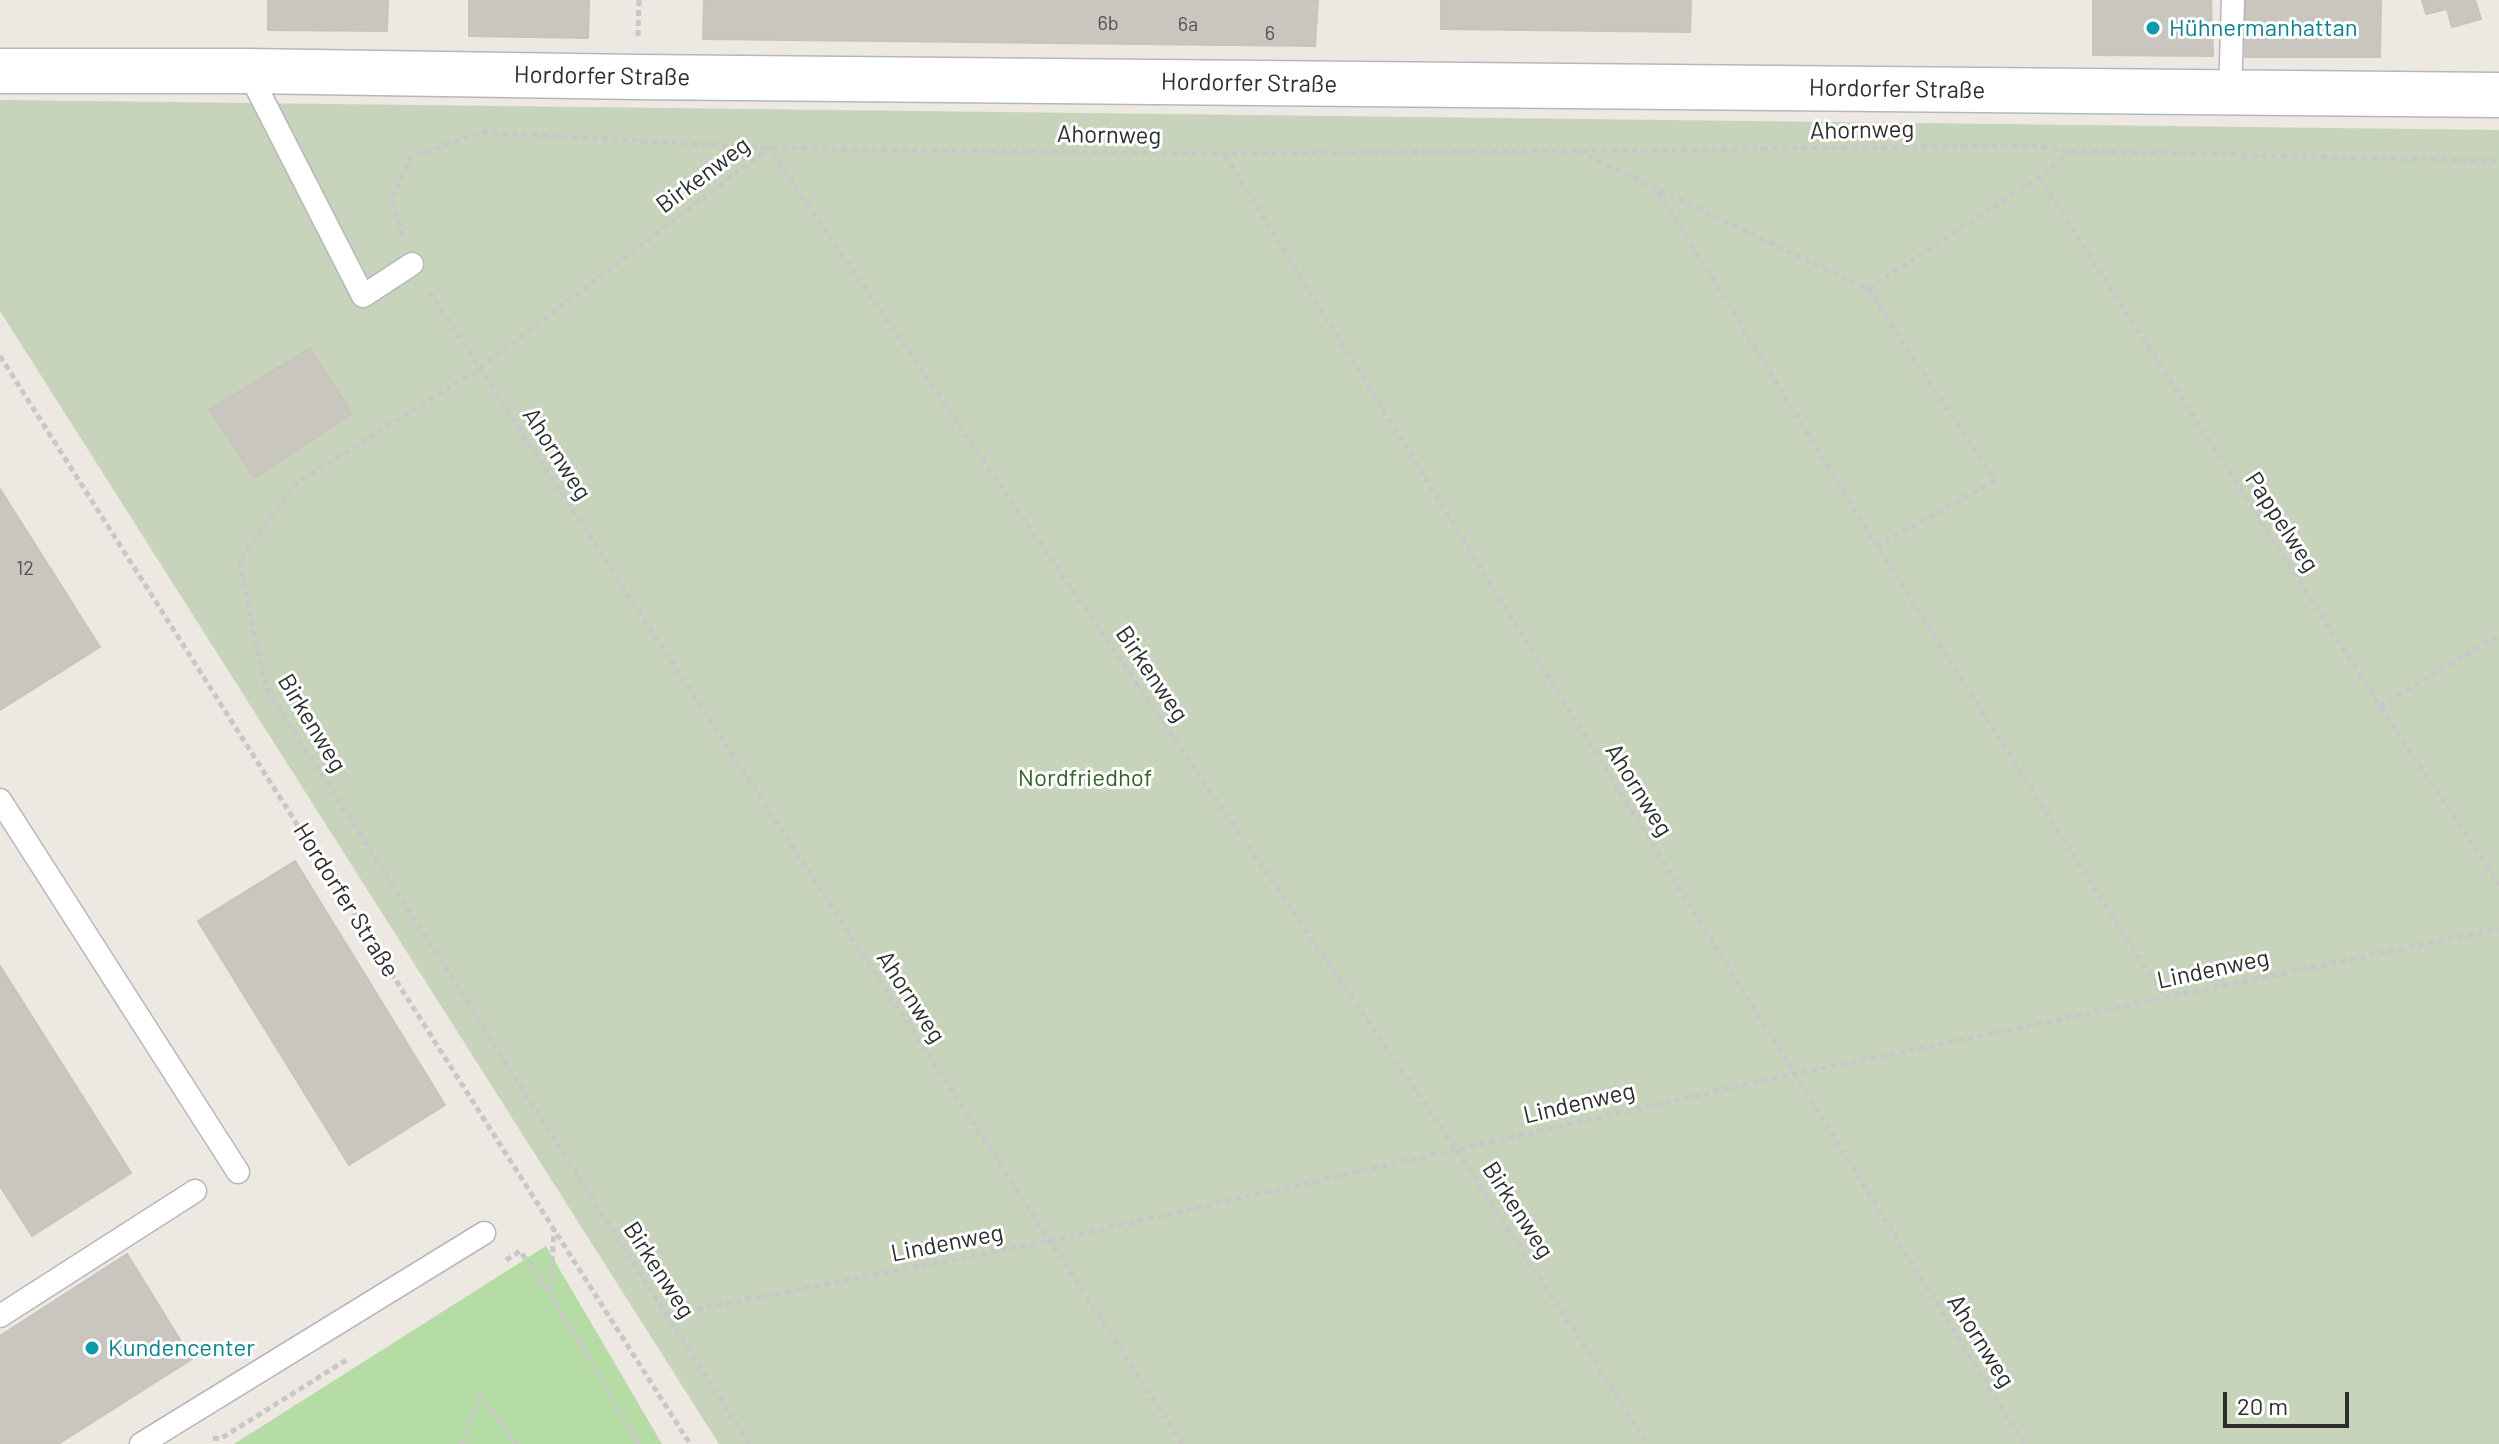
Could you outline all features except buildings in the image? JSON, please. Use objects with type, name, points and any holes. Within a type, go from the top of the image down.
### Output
[{"type":"street","name":"Hordorfer Straße","points":[[0,71],[2499,95]]},
{"type":"lane","points":[[2230,92],[2233,0]]},
{"type":"lane","points":[[248,71],[363,296],[412,264]]},
{"type":"lane","points":[[0,800],[238,1172]]},
{"type":"lane","points":[[0,1316],[195,1191]]},
{"type":"lane","points":[[141,1444],[484,1233]]},
{"type":"path","name":"Ahornweg","points":[[1183,1444],[412,264],[392,198],[410,158],[481,132],[769,148],[1225,154],[2033,146],[2072,151],[2499,161]]},
{"type":"path","name":"Birkenweg","points":[[749,1444],[266,687],[239,561],[295,484],[480,368],[769,148],[1456,1149],[1648,1444]]},
{"type":"path","points":[[1576,151],[1868,289],[1995,481],[1877,546]]},
{"type":"path","points":[[1868,289],[2039,177],[2072,151]]},
{"type":"path","name":"Ahornweg","points":[[1225,154],[2024,1444]]},
{"type":"path","name":"Pappelweg","points":[[2039,177],[2380,706],[2499,884]]},
{"type":"path","points":[[1659,192],[1877,546],[2164,997]]},
{"type":"path","name":"Hordorfer Straße","points":[[0,356],[690,1444]]},
{"type":"path","points":[[2380,706],[2499,635]]},
{"type":"path","name":"Lindenweg","points":[[667,1315],[1049,1241],[1793,1074],[2499,929]]},
{"type":"path","points":[[550,1293],[554,1227]]},
{"type":"path","points":[[520,1251],[550,1293],[639,1444]]},
{"type":"path","points":[[462,1444],[480,1395],[517,1444]]},
{"type":"green space","name":"Nordfriedhof","points":[[0,100],[2499,130],[2499,1444],[719,1444],[0,311]]},
{"type":"green space","points":[[546,1246],[662,1444],[234,1444]]},
{"type":"place","name":"Hühnermanhattan","points":[[2153,28]]},
{"type":"place","name":"Kundencenter","points":[[92,1348]]}]
